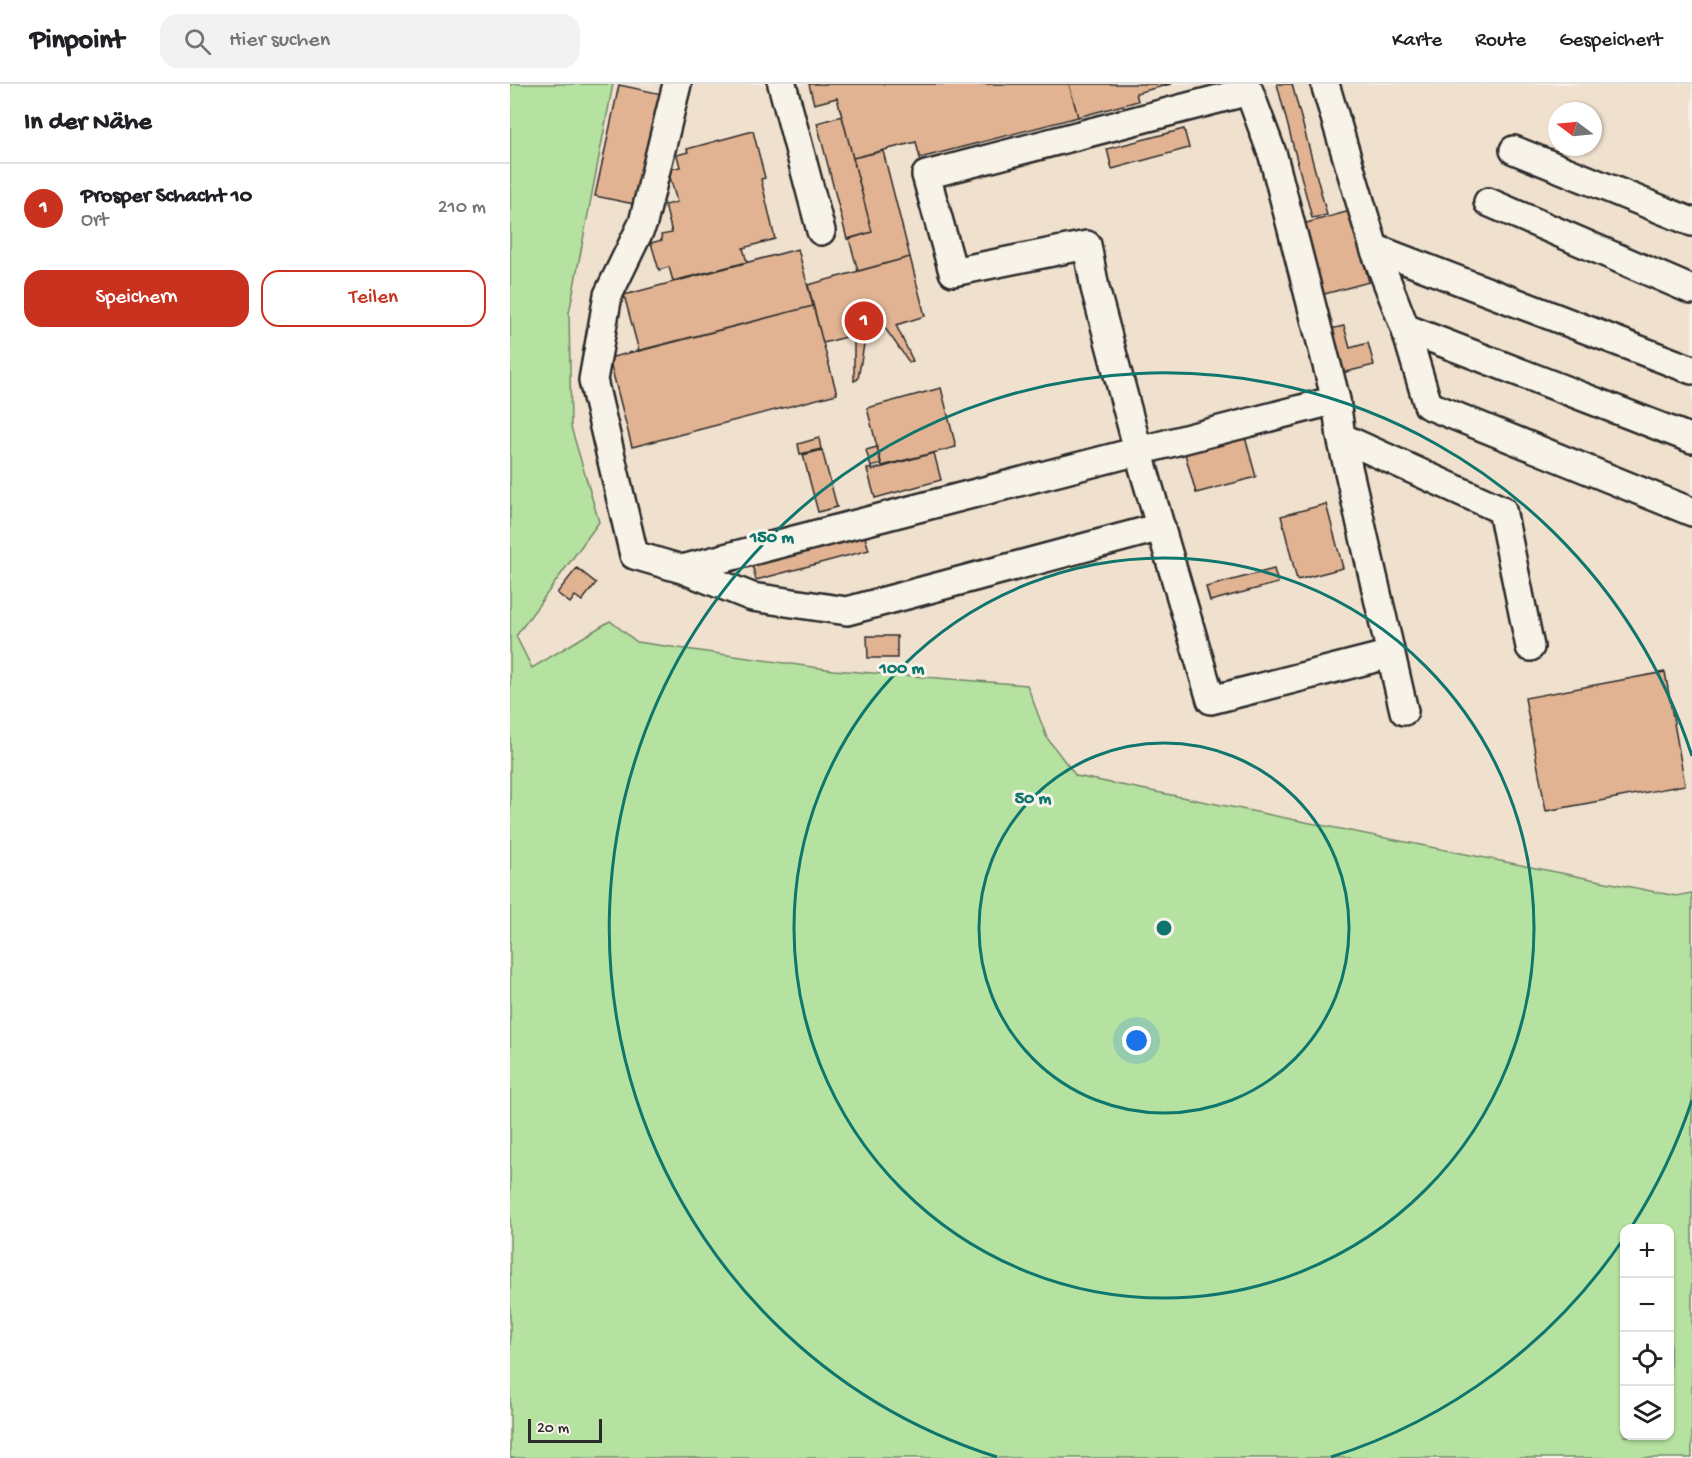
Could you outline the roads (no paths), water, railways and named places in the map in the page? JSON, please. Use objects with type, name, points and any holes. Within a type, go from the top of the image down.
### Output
[{"type":"lane","points":[[677,84],[643,224],[608,295],[593,380],[634,555],[682,570],[752,597],[847,611],[1161,527]]},
{"type":"lane","points":[[782,84],[821,231]]},
{"type":"lane","points":[[1325,84],[1374,248],[1405,328],[1428,405],[1692,512]]},
{"type":"lane","points":[[1391,654],[1211,700],[1138,450],[1095,288],[1087,245],[953,272],[926,175],[1247,88],[1274,156],[1336,400],[1341,437],[1391,654],[1404,711]]},
{"type":"lane","points":[[1515,150],[1692,222]]},
{"type":"lane","points":[[1488,202],[1692,290]]},
{"type":"lane","points":[[1374,248],[1692,370]]},
{"type":"lane","points":[[1405,328],[1692,439]]},
{"type":"lane","points":[[682,570],[1336,400]]},
{"type":"lane","points":[[1341,437],[1502,510],[1530,647]]},
{"type":"place","name":"Prosper Schacht 10","points":[[864,321]]}]
